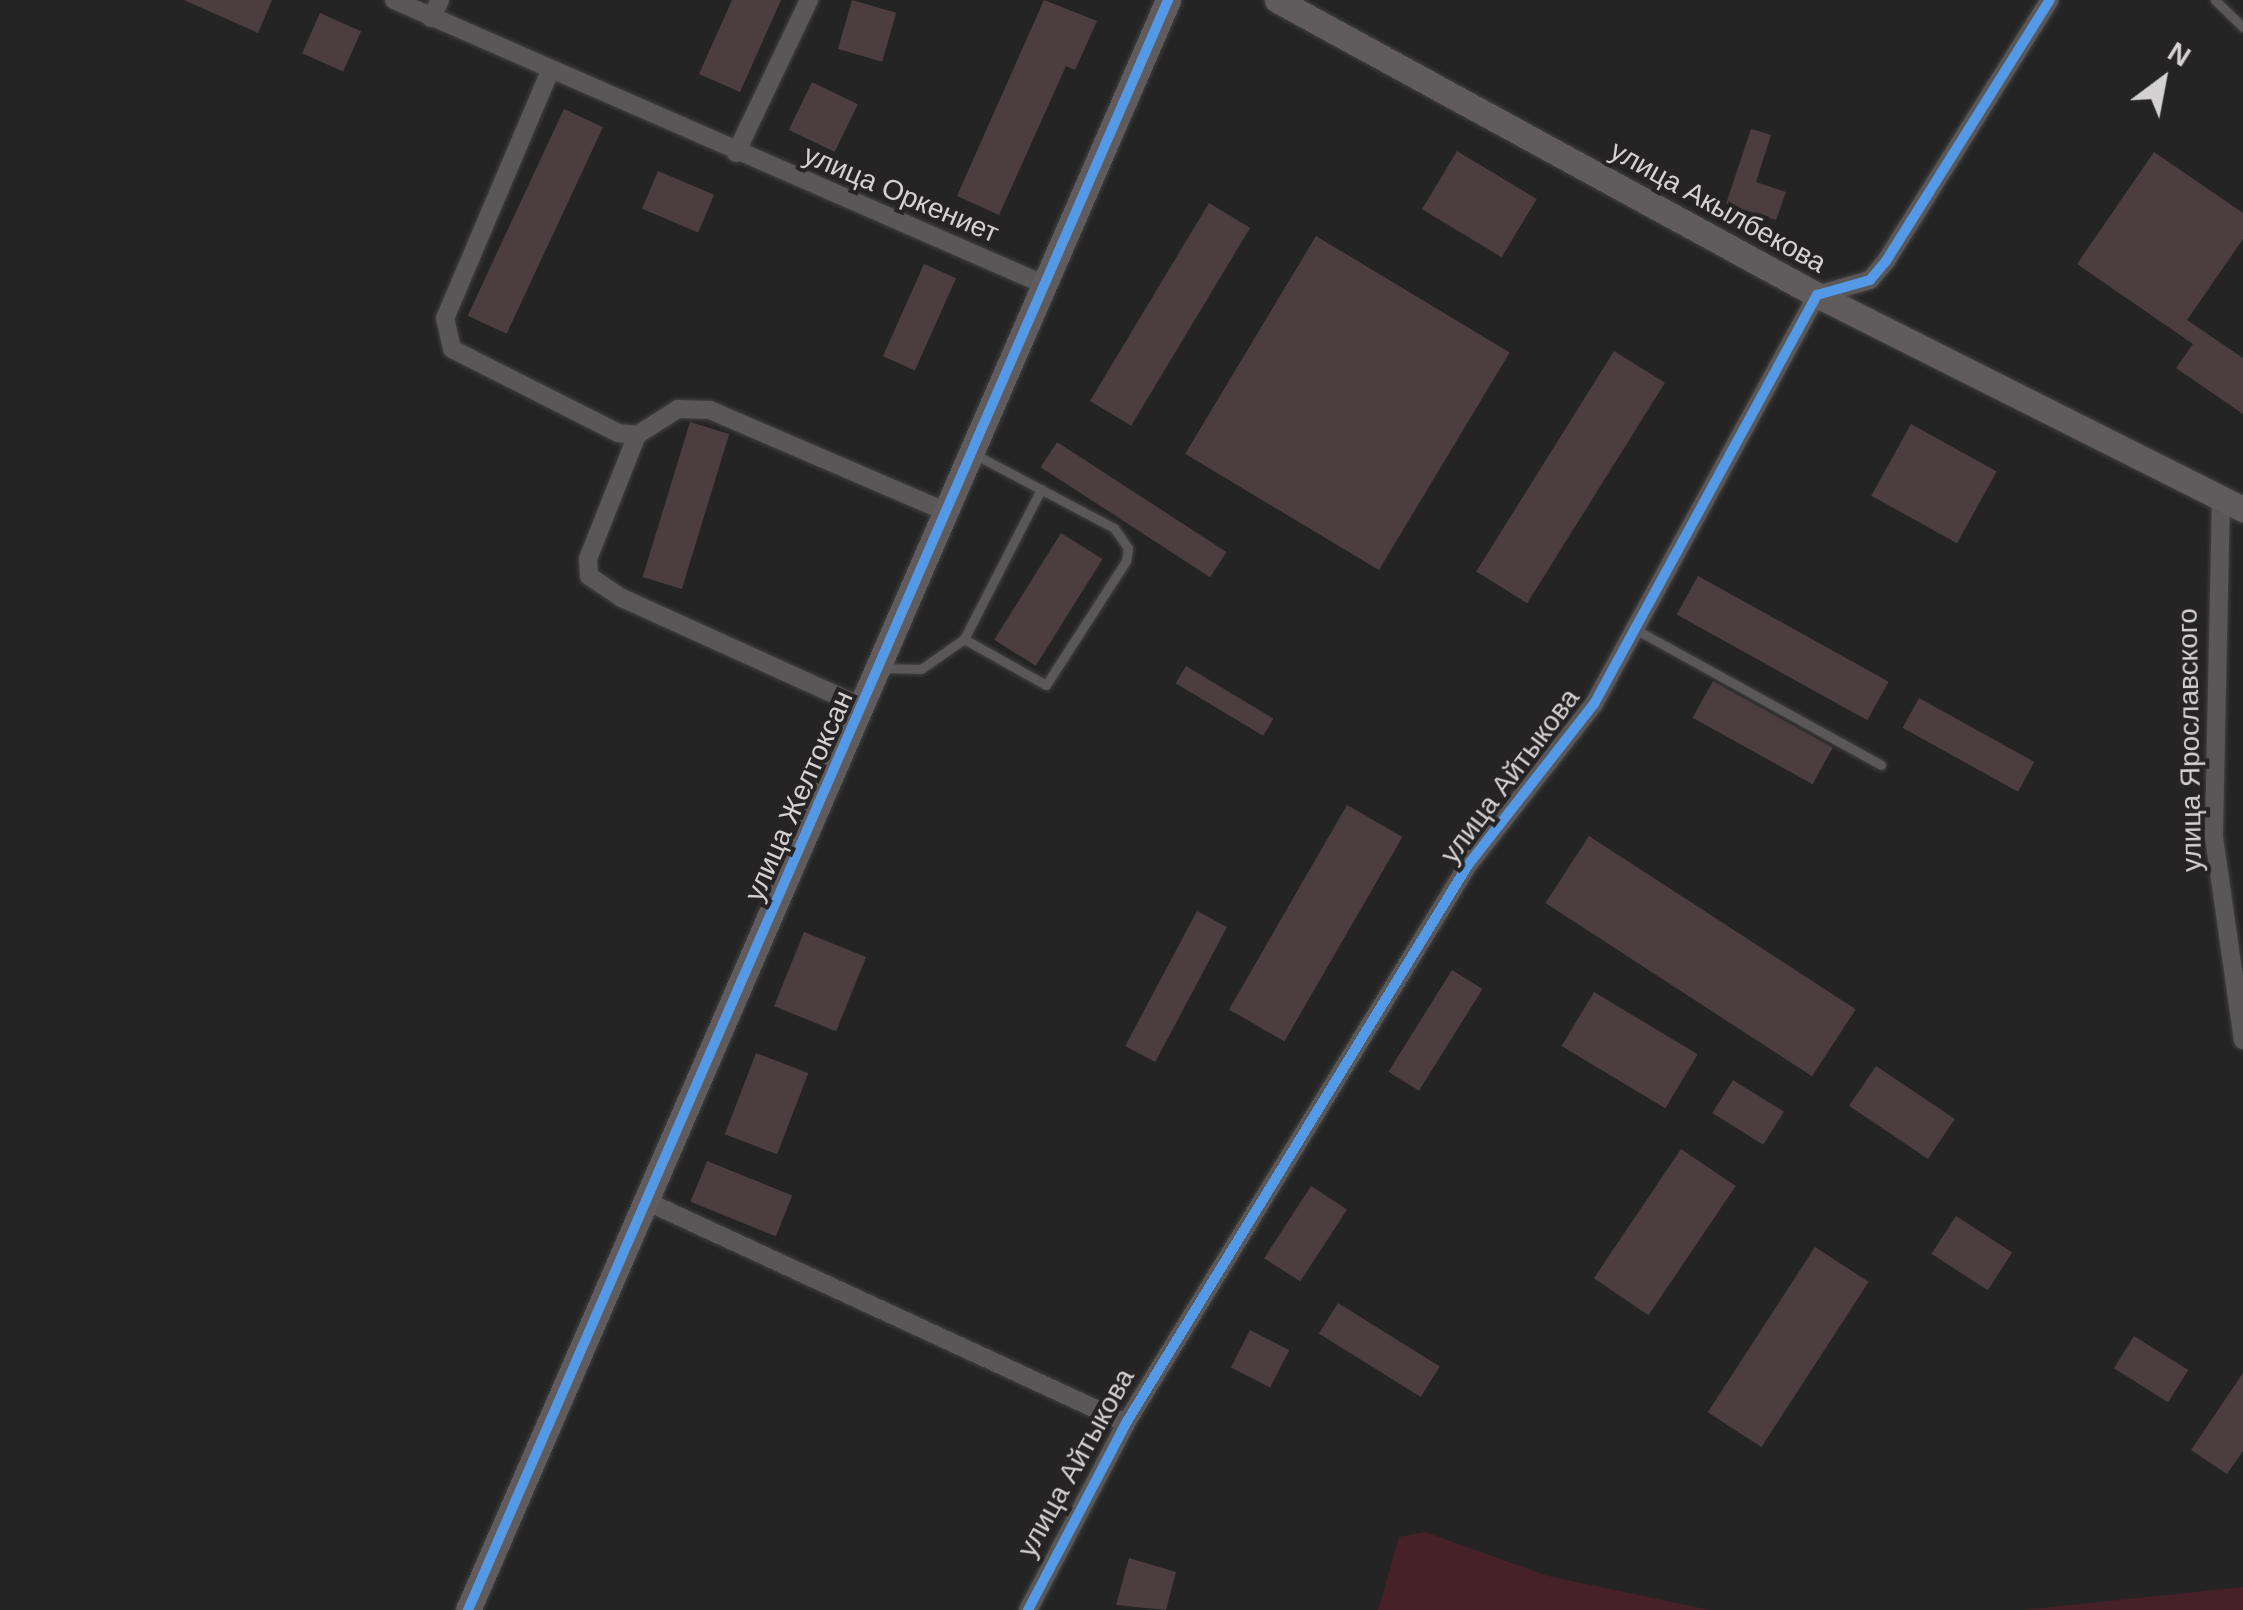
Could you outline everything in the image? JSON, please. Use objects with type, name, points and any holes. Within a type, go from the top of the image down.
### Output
[{"type":"street","name":"улица Оркениет","points":[[394,0],[736,154],[1045,285]]},
{"type":"street","points":[[432,18],[440,0]]},
{"type":"street","points":[[736,154],[809,0]]},
{"type":"street","name":"улица Желтоксан","points":[[468,1610],[1168,0]]},
{"type":"street","name":"улица Акылбекова","points":[[1277,0],[1817,295],[2232,503]]},
{"type":"street","points":[[1817,295],[1870,280],[1886,262],[2050,0]]},
{"type":"street","points":[[550,71],[445,318],[446,335],[452,349],[605,428],[637,435]]},
{"type":"street","name":"улица Айтыкова","points":[[1028,1610],[1126,1422],[1468,865],[1594,704],[1817,295]]},
{"type":"street","points":[[862,707],[622,598],[589,576],[588,559],[637,435],[678,409],[710,410],[944,511]]},
{"type":"street","name":"улица Ярославского","points":[[2232,503],[2214,837],[2243,1040]]},
{"type":"street","points":[[646,1201],[1126,1422]]},
{"type":"lane","points":[[2214,0],[2243,27]]},
{"type":"lane","points":[[964,639],[1046,686],[1126,561],[1128,548],[1114,528],[972,452]]},
{"type":"lane","points":[[879,668],[921,669],[964,639],[1041,489]]},
{"type":"lane","points":[[1635,629],[1881,765]]},
{"type":"shaded area","points":[[1425,1532],[1548,1576],[1710,1610],[1378,1610],[1399,1537]]},
{"type":"shaded area","points":[[2243,1587],[2243,1610],[2023,1610]]},
{"type":"building","points":[[184,0],[272,0],[258,33]]},
{"type":"building","points":[[732,0],[781,0],[740,92],[699,74]]},
{"type":"building","points":[[852,0],[896,13],[882,62],[838,49]]},
{"type":"building","points":[[1044,0],[1097,21],[1075,70],[1066,66],[999,215],[957,196]]},
{"type":"building","points":[[320,13],[361,31],[343,71],[302,53]]},
{"type":"building","points":[[812,82],[858,104],[835,152],[789,130]]},
{"type":"building","points":[[564,109],[603,127],[507,334],[468,316]]},
{"type":"building","points":[[1751,129],[1771,135],[1756,182],[1786,192],[1776,220],[1726,204]]},
{"type":"building","points":[[1457,151],[1537,199],[1502,257],[1422,209]]},
{"type":"building","points":[[2154,152],[2243,213],[2243,239],[2187,320],[2243,358],[2243,414],[2176,368],[2193,344],[2077,264]]},
{"type":"building","points":[[658,171],[714,195],[698,233],[642,209]]},
{"type":"building","points":[[1209,203],[1250,228],[1131,426],[1090,401]]},
{"type":"building","points":[[1316,236],[1510,352],[1379,570],[1185,454]]},
{"type":"building","points":[[924,264],[956,278],[915,371],[883,356]]},
{"type":"building","points":[[1614,351],[1665,383],[1527,603],[1476,571]]},
{"type":"building","points":[[690,422],[729,434],[682,589],[643,577]]},
{"type":"building","points":[[1911,424],[1997,472],[1957,543],[1871,496]]},
{"type":"building","points":[[1057,442],[1226,552],[1210,577],[1041,467]]},
{"type":"building","points":[[1061,533],[1103,559],[1036,666],[994,640]]},
{"type":"building","points":[[1698,576],[1889,682],[1867,720],[1677,614]]},
{"type":"building","points":[[1186,666],[1273,719],[1263,736],[1176,683]]},
{"type":"building","points":[[1713,681],[1833,747],[1812,784],[1693,718]]},
{"type":"building","points":[[1919,698],[2034,762],[2018,792],[1903,728]]},
{"type":"building","points":[[1347,805],[1402,837],[1284,1041],[1229,1009]]},
{"type":"building","points":[[1589,836],[1856,1009],[1812,1076],[1545,903]]},
{"type":"building","points":[[1197,911],[1227,927],[1155,1062],[1125,1046]]},
{"type":"building","points":[[804,932],[866,957],[836,1031],[774,1006]]},
{"type":"building","points":[[1452,970],[1483,989],[1419,1091],[1388,1072]]},
{"type":"building","points":[[1594,992],[1698,1054],[1665,1108],[1562,1046]]},
{"type":"building","points":[[756,1053],[808,1073],[777,1154],[725,1134]]},
{"type":"building","points":[[1876,1066],[1955,1119],[1928,1159],[1849,1106]]},
{"type":"building","points":[[1733,1080],[1784,1112],[1763,1145],[1712,1113]]},
{"type":"building","points":[[1681,1149],[1736,1186],[1648,1315],[1594,1278]]},
{"type":"building","points":[[707,1161],[792,1195],[776,1236],[691,1202]]},
{"type":"building","points":[[1311,1186],[1347,1209],[1300,1282],[1264,1258]]},
{"type":"building","points":[[1956,1216],[2012,1252],[1988,1290],[1931,1254]]},
{"type":"building","points":[[1815,1247],[1869,1282],[1761,1447],[1708,1412]]},
{"type":"building","points":[[1338,1303],[1440,1367],[1421,1397],[1319,1334]]},
{"type":"building","points":[[1250,1330],[1289,1350],[1270,1387],[1231,1367]]},
{"type":"building","points":[[2134,1336],[2188,1370],[2168,1402],[2114,1368]]},
{"type":"building","points":[[2243,1373],[2243,1451],[2227,1474],[2191,1450]]},
{"type":"building","points":[[1129,1558],[1176,1572],[1166,1610],[1116,1605]]},
{"type":"cycle path","points":[[468,1610],[1168,0]]},
{"type":"cycle path","points":[[1028,1610],[1126,1423],[1468,865],[1594,704],[1817,295],[1870,280],[1886,261],[2050,0]]}]
